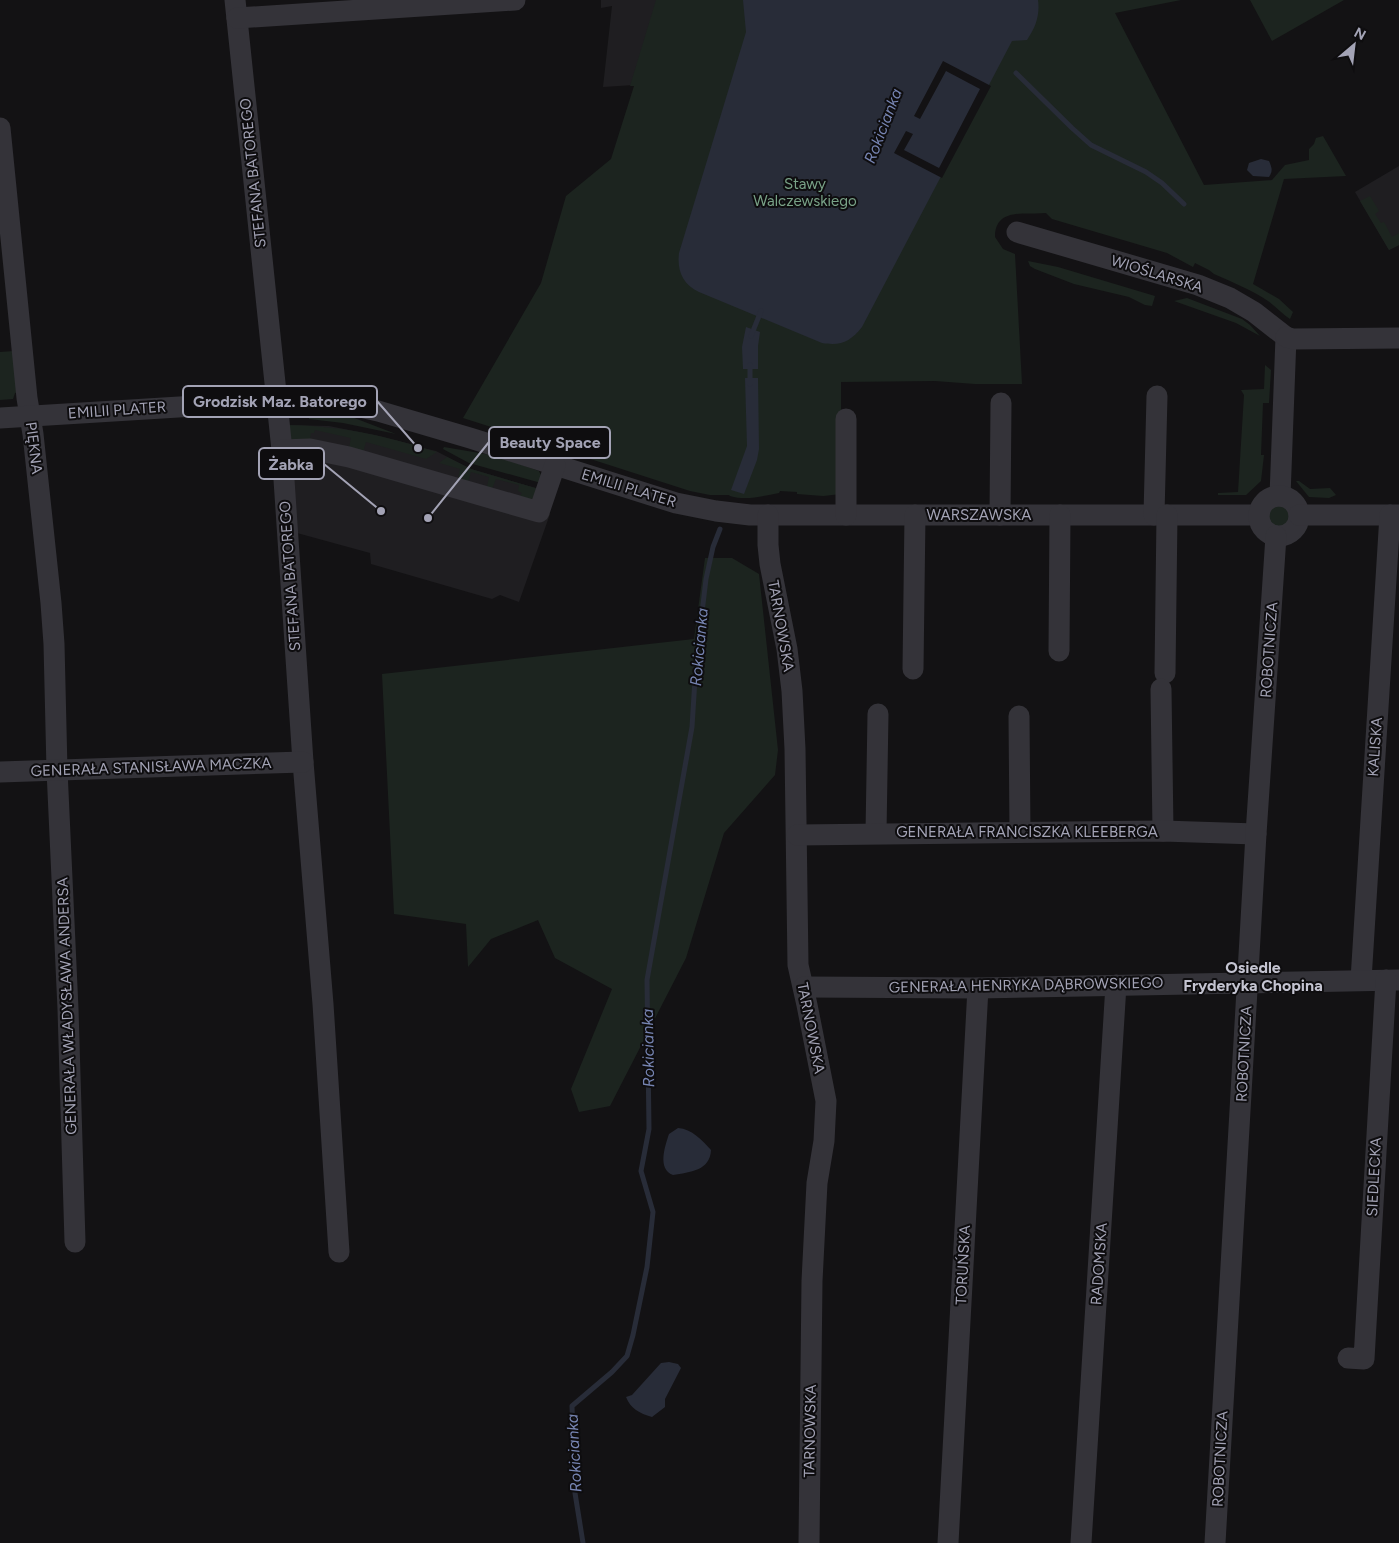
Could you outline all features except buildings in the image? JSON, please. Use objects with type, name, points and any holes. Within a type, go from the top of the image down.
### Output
[{"type":"street","points":[[236,9],[515,0]]},
{"type":"street","name":"STEFANA BATOREGO","points":[[236,9],[282,450],[303,762],[323,1004],[339,1252]]},
{"type":"street","name":"PIĘKNA","points":[[0,128],[51,603],[54,644],[57,770]]},
{"type":"street","name":"WIOŚLARSKA","points":[[1017,232],[1198,285],[1230,298],[1246,307],[1286,337]]},
{"type":"street","points":[[1280,496],[1286,337],[1293,339],[1399,338]]},
{"type":"street","points":[[1157,396],[1164,831]]},
{"type":"street","name":"EMILII PLATER","points":[[0,418],[276,401],[317,401],[347,404],[378,410],[699,508]]},
{"type":"street","points":[[1000,515],[1001,403]]},
{"type":"street","points":[[846,419],[846,515]]},
{"type":"street","points":[[282,450],[310,449],[348,457],[539,512],[555,465]]},
{"type":"street","points":[[1280,496],[1291,500],[1295,504],[1299,515],[1293,530],[1284,535],[1276,536],[1262,527],[1259,515],[1260,509],[1268,499],[1280,496]]},
{"type":"street","name":"WARSZAWSKA","points":[[699,508],[733,514],[768,515],[1259,515]]},
{"type":"street","name":"TARNOWSKA","points":[[768,515],[770,564],[787,649],[796,749],[797,959],[826,1101],[826,1120],[817,1183],[813,1272],[809,1543]]},
{"type":"street","points":[[913,668],[915,515]]},
{"type":"street","points":[[1059,651],[1060,515]]},
{"type":"street","points":[[1299,515],[1394,515]]},
{"type":"street","name":"KALISKA","points":[[1361,980],[1394,515]]},
{"type":"street","name":"ROBOTNICZA","points":[[1215,1543],[1249,982],[1256,834],[1276,536]]},
{"type":"street","points":[[876,833],[878,714]]},
{"type":"street","points":[[1019,716],[1020,832]]},
{"type":"street","name":"GENERAŁA STANISŁAWA MACZKA","points":[[0,772],[303,762]]},
{"type":"street","name":"GENERAŁA WŁADYSŁAWA ANDERSA","points":[[57,770],[68,1009],[75,1242]]},
{"type":"street","name":"GENERAŁA FRANCISZKA KLEEBERGA","points":[[797,835],[1164,831],[1256,834]]},
{"type":"street","name":"GENERAŁA HENRYKA DĄBROWSKIEGO","points":[[804,987],[978,988],[1392,980]]},
{"type":"street","name":"SIEDLECKA","points":[[1348,1358],[1364,1359],[1392,980]]},
{"type":"street","name":"RADOMSKA","points":[[1081,1543],[1116,985]]},
{"type":"street","name":"TORUŃSKA","points":[[948,1543],[978,988]]},
{"type":"shaded area","points":[[601,0],[661,0],[634,85],[603,87],[612,6],[601,8]]},
{"type":"shaded area","points":[[1399,166],[1399,245],[1389,250],[1355,192]]},
{"type":"shaded area","points":[[286,425],[329,426],[379,436],[414,445],[413,449],[422,452],[423,448],[436,451],[471,469],[539,489],[546,511],[550,514],[519,602],[500,595],[492,599],[371,564],[370,553],[297,533]]},
{"type":"green space","name":"Stawy Walczewskiego","points":[[656,0],[1181,0],[1115,13],[1204,185],[1272,180],[1285,165],[1309,160],[1309,149],[1314,144],[1316,138],[1323,136],[1346,176],[1284,179],[1253,284],[1279,299],[1293,312],[1290,319],[1262,297],[1195,263],[1193,267],[1167,253],[1052,219],[1046,213],[1013,214],[1006,217],[996,227],[995,237],[1003,249],[1015,254],[1022,384],[975,384],[935,381],[841,382],[841,494],[823,496],[780,491],[779,493],[761,497],[742,498],[690,491],[463,418],[541,283],[566,196],[611,159],[634,86],[630,86]]},
{"type":"green space","points":[[1250,0],[1344,0],[1272,41]]},
{"type":"green space","points":[[1370,196],[1379,211],[1375,214],[1381,223],[1384,222],[1392,237],[1399,233],[1399,245],[1389,250],[1360,201]]},
{"type":"green space","points":[[1028,261],[1058,267],[1155,296],[1152,306],[1145,305],[1129,297],[1074,284],[1035,269],[1030,266]]},
{"type":"green space","points":[[1187,298],[1242,319],[1260,336],[1236,323],[1174,301]]},
{"type":"green space","points":[[14,351],[18,392],[15,393],[13,399],[0,400],[0,352]]},
{"type":"green space","points":[[1265,365],[1271,370],[1269,403],[1263,403],[1261,455],[1264,455],[1261,481],[1246,495],[1218,495],[1218,493],[1238,492],[1244,395],[1241,390],[1264,389]]},
{"type":"green space","points":[[309,410],[344,414],[396,434],[343,423],[309,419]]},
{"type":"green space","points":[[286,425],[351,431],[414,445],[413,449],[422,452],[423,448],[437,452],[426,459],[366,442],[363,452],[349,448],[351,438],[315,430],[314,433],[311,433],[310,438],[313,439],[293,440]]},
{"type":"green space","points":[[444,447],[497,456],[539,471],[542,478],[541,483],[469,463],[443,449]]},
{"type":"green space","points":[[447,457],[471,469],[539,489],[531,501],[520,496],[522,493],[518,491],[519,485],[496,479],[492,489],[487,487],[489,477],[471,472],[468,482],[458,479],[460,469],[439,463]]},
{"type":"green space","points":[[1296,481],[1310,489],[1330,488],[1336,495],[1329,498],[1309,497]]},
{"type":"green space","points":[[1279,504],[1288,507],[1291,516],[1288,525],[1279,528],[1270,525],[1267,516],[1270,507]]},
{"type":"green space","points":[[705,558],[732,558],[759,574],[778,750],[775,775],[724,833],[686,958],[610,1106],[579,1112],[571,1089],[612,989],[555,958],[538,920],[491,939],[468,967],[466,924],[394,914],[382,674],[694,639]]},
{"type":"water","name":"Stawy Walczewskiego","points":[[743,0],[1038,0],[1038,16],[1033,30],[1027,40],[1012,41],[862,327],[845,342],[835,344],[822,343],[699,292],[688,285],[680,271],[679,253],[746,32]]},
{"type":"water","points":[[1261,159],[1269,161],[1272,169],[1269,177],[1253,176],[1247,170],[1249,163]]},
{"type":"water","points":[[746,327],[760,332],[758,369],[743,369],[742,347]]},
{"type":"water","points":[[745,378],[758,378],[759,449],[757,460],[744,494],[731,490],[747,446]]},
{"type":"water","points":[[678,1128],[692,1133],[711,1150],[710,1157],[703,1166],[692,1171],[673,1175],[665,1168],[664,1157],[669,1134]]},
{"type":"water","points":[[661,1363],[678,1364],[681,1368],[665,1399],[665,1407],[652,1417],[636,1410],[630,1405],[626,1397],[632,1395]]},
{"type":"pier","points":[[943,61],[991,86],[942,178],[894,153],[906,131],[913,134],[904,150],[939,168],[980,89],[946,71],[920,119],[914,116]]},
{"type":"waterway","points":[[1016,73],[1091,145],[1146,172],[1162,183],[1184,204]]},
{"type":"waterway","name":"Rokicianka","points":[[751,336],[761,311]]},
{"type":"waterway","name":"Rokicianka","points":[[750,365],[750,384]]},
{"type":"waterway","name":"Rokicianka","points":[[583,1543],[575,1493],[572,1406],[612,1372],[627,1356],[647,1267],[653,1212],[641,1171],[649,1129],[647,980],[692,727],[696,663],[706,579],[713,547],[720,529]]},
{"type":"place","name":"Grodzisk Maz. Batorego","points":[[418,448]]},
{"type":"place","name":"Żabka","points":[[381,511]]},
{"type":"place","name":"Beauty Space","points":[[428,518]]},
{"type":"district","name":"Osiedle Fryderyka Chopina","points":[[1253,976]]}]
